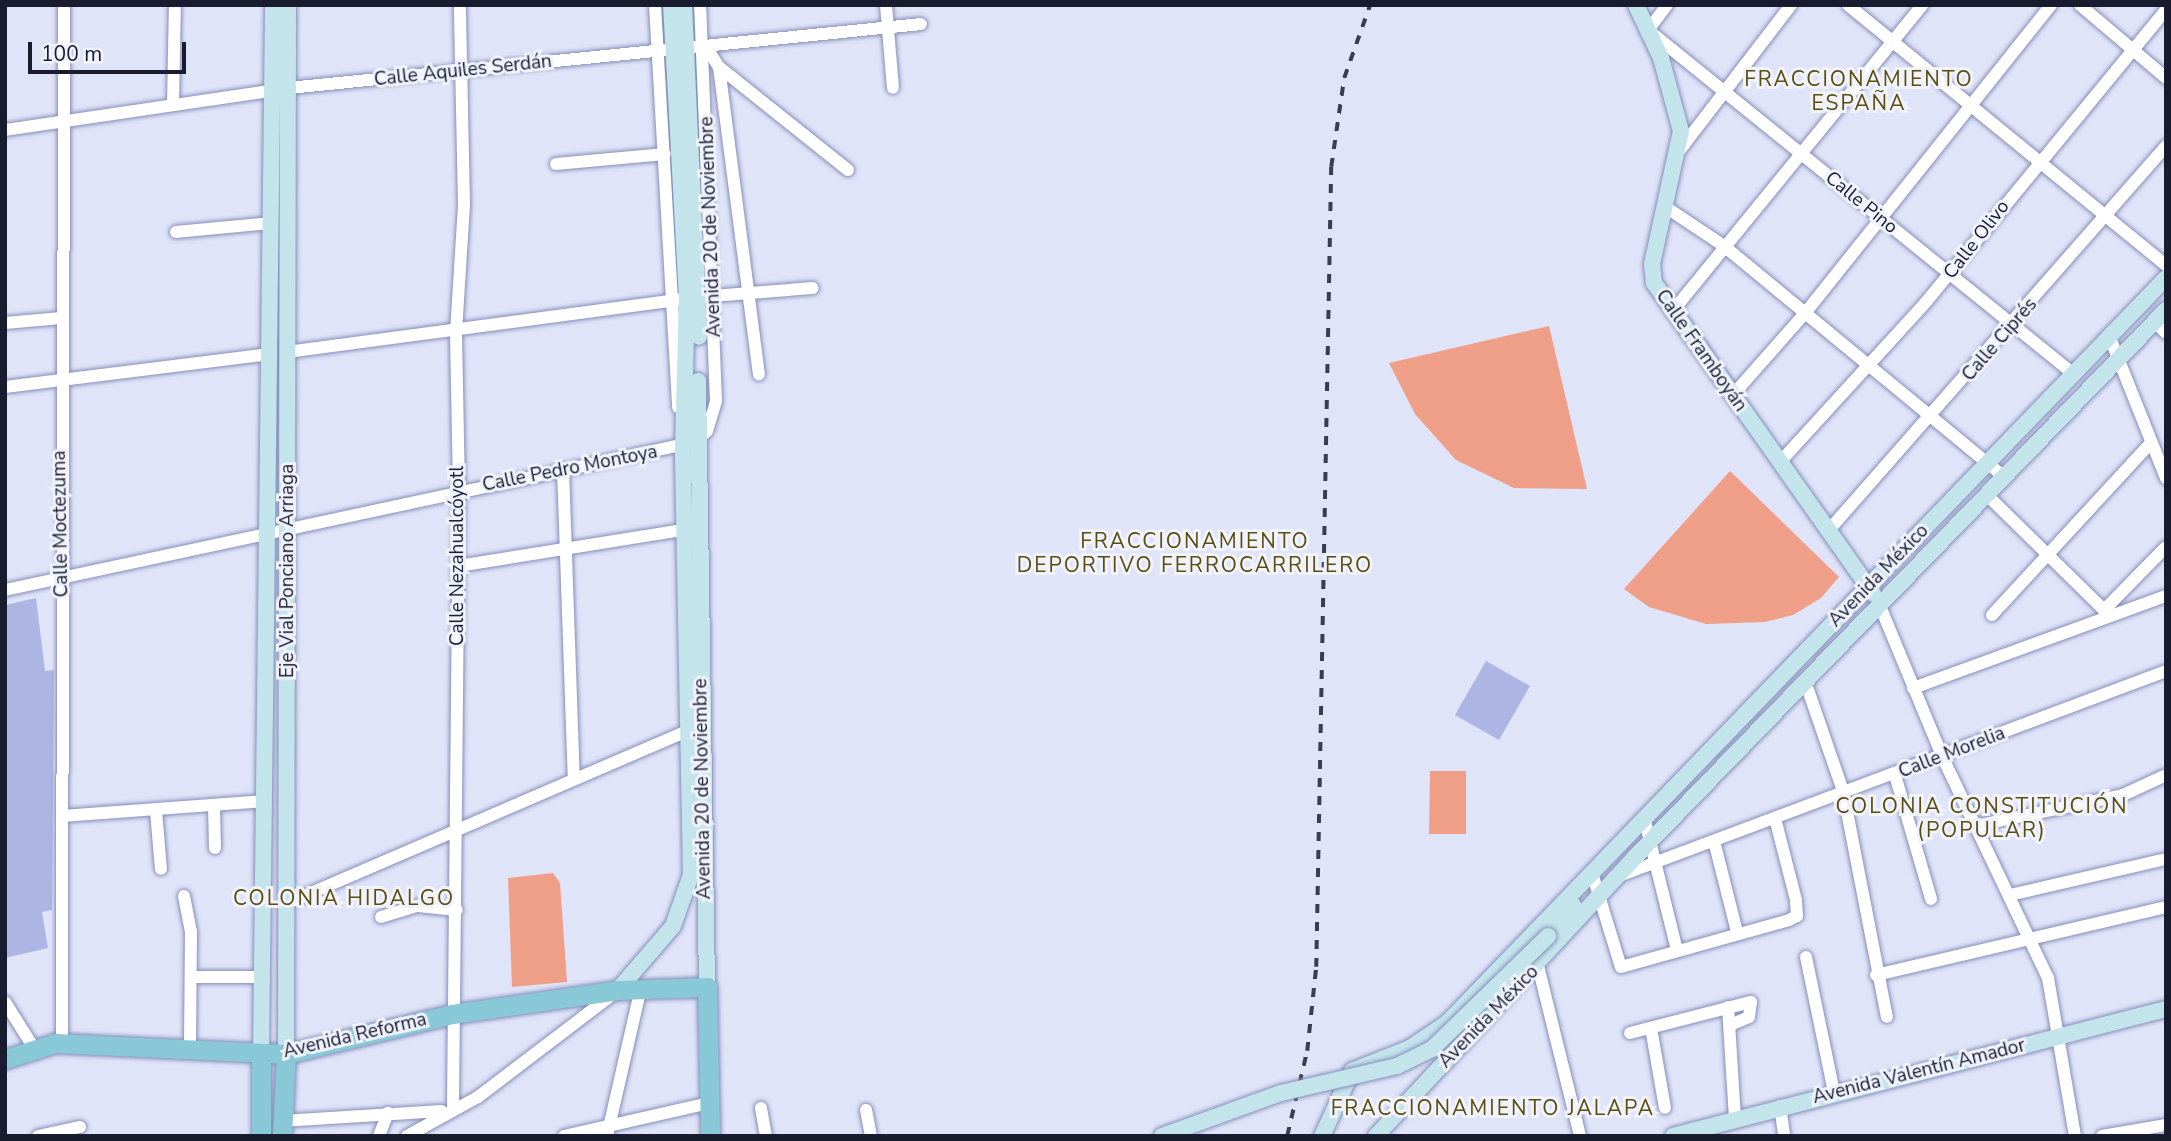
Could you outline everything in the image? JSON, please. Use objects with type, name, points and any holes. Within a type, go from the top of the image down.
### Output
[{"type":"main road","name":"Avenida Reforma","points":[[5,1059],[34,1048],[62,1043],[286,1054],[452,1014],[618,990],[707,987]]},
{"type":"main road","name":"Avenida 20 de Noviembre","points":[[707,987],[710,1136]]},
{"type":"main road","name":"Eje Vial Ponciano Arriaga","points":[[261,1053],[261,1136]]},
{"type":"main road","name":"Eje Vial Ponciano Arriaga","points":[[282,1128],[286,1054]]},
{"type":"street","name":"Calle Moctezuma","points":[[62,1043],[61,318],[64,5]]},
{"type":"street","points":[[173,105],[175,5]]},
{"type":"street","name":"Eje Vial Ponciano Arriaga","points":[[273,5],[281,89],[288,352],[290,902],[286,1054]]},
{"type":"street","name":"Eje Vial Ponciano Arriaga","points":[[261,1053],[272,223],[288,5]]},
{"type":"street","name":"Calle Nezahualcóyotl","points":[[448,1109],[457,910],[459,491],[456,332],[464,204],[460,5]]},
{"type":"street","name":"Avenida 20 de Noviembre","points":[[656,5],[674,47]]},
{"type":"street","name":"Avenida 20 de Noviembre","points":[[671,5],[700,298]]},
{"type":"street","name":"Avenida 20 de Noviembre","points":[[684,5],[674,47],[665,154],[670,302],[687,440],[695,728],[707,987]]},
{"type":"street","name":"Avenida 20 de Noviembre","points":[[687,440],[700,298],[705,45],[700,5]]},
{"type":"street","points":[[886,5],[893,88]]},
{"type":"street","name":"Calle Framboyán","points":[[1636,5],[1678,111],[1679,151],[1651,274],[1672,312],[1870,586],[1880,606]]},
{"type":"street","points":[[1648,30],[1667,5]]},
{"type":"street","points":[[1679,151],[1791,5]]},
{"type":"street","points":[[1848,5],[2166,265]]},
{"type":"street","points":[[1672,312],[1922,5]]},
{"type":"street","points":[[1732,396],[1806,312],[1879,217],[2051,5]]},
{"type":"street","points":[[2080,5],[2166,78]]},
{"type":"street","name":"Calle Olivo","points":[[1780,462],[1950,274],[2038,162],[2166,10]]},
{"type":"street","name":"Calle Aquiles Serdán","points":[[5,130],[281,89],[460,73],[674,47],[921,24]]},
{"type":"street","name":"Calle Pino","points":[[1648,30],[2075,375]]},
{"type":"street","points":[[705,45],[719,67],[848,170]]},
{"type":"street","points":[[719,67],[752,295],[760,374]]},
{"type":"street","name":"Calle Ciprés","points":[[1829,530],[1933,417],[2166,146]]},
{"type":"street","points":[[556,164],[665,154]]},
{"type":"street","points":[[1667,208],[1724,246],[2004,477]]},
{"type":"street","points":[[176,232],[272,223]]},
{"type":"street","name":"Avenida México","points":[[1322,1136],[1357,1066],[1410,1048],[1447,1023],[1645,821],[2166,278]]},
{"type":"street","points":[[288,352],[700,298],[813,288]]},
{"type":"street","points":[[5,323],[61,318]]},
{"type":"street","name":"Avenida México","points":[[1376,1136],[1731,758],[2119,357],[2162,321]]},
{"type":"street","points":[[2110,338],[2150,444],[2166,478]]},
{"type":"street","points":[[5,387],[270,354]]},
{"type":"street","name":"Calle Pedro Montoya","points":[[5,590],[563,470],[687,440]]},
{"type":"street","points":[[1992,615],[2044,554],[2150,444]]},
{"type":"street","points":[[563,470],[574,777]]},
{"type":"street","points":[[1986,494],[2044,554],[2107,613]]},
{"type":"street","points":[[458,566],[690,529]]},
{"type":"street","points":[[2107,613],[2166,547]]},
{"type":"street","points":[[1913,688],[2107,613],[2166,596]]},
{"type":"street","points":[[1880,606],[1942,755],[2048,978],[2061,1037],[2075,1136]]},
{"type":"street","name":"Calle Morelia","points":[[1619,876],[1657,864],[1843,791],[1895,775],[2166,671]]},
{"type":"street","points":[[1805,684],[1843,791],[1876,975],[1887,1017]]},
{"type":"street","points":[[290,902],[574,777],[695,728]]},
{"type":"street","name":"Avenida 20 de Noviembre","points":[[618,990],[685,904],[691,875],[695,728]]},
{"type":"street","points":[[1718,743],[1731,758]]},
{"type":"street","points":[[1895,775],[1931,899]]},
{"type":"street","points":[[1975,826],[2123,795],[2166,775]]},
{"type":"street","points":[[62,816],[265,801]]},
{"type":"street","points":[[214,805],[215,848]]},
{"type":"street","points":[[156,811],[160,869]]},
{"type":"street","points":[[1592,873],[1621,967],[1797,916],[1775,818]]},
{"type":"street","points":[[1645,821],[1677,950]]},
{"type":"street","points":[[1714,841],[1737,932]]},
{"type":"street","points":[[2010,895],[2166,859]]},
{"type":"street","name":"Avenida México","points":[[1162,1136],[1280,1094],[1397,1066],[1432,1049],[1548,936],[1567,915],[1592,873]]},
{"type":"street","points":[[184,897],[191,931],[190,1051]]},
{"type":"street","name":"Avenida México","points":[[1567,915],[1601,897]]},
{"type":"street","points":[[381,917],[418,906],[457,910]]},
{"type":"street","points":[[1876,975],[2166,907]]},
{"type":"street","points":[[1806,957],[1834,1092]]},
{"type":"street","points":[[1538,965],[1580,1136]]},
{"type":"street","points":[[191,977],[264,977]]},
{"type":"street","points":[[608,1131],[641,988]]},
{"type":"street","points":[[407,1136],[448,1109],[478,1097],[618,990]]},
{"type":"street","points":[[5,1002],[34,1048]]},
{"type":"street","points":[[1630,1033],[1751,1002],[1754,1010],[1730,1026]]},
{"type":"street","points":[[1728,1007],[1735,1117]]},
{"type":"street","name":"Avenida Valentín Amador","points":[[1683,1134],[1735,1117],[2166,1009]]},
{"type":"street","points":[[1651,1028],[1665,1108]]},
{"type":"street","points":[[564,1136],[608,1131],[709,1103]]},
{"type":"street","points":[[1780,1106],[1784,1136]]},
{"type":"street","points":[[761,1108],[766,1136]]},
{"type":"street","points":[[282,1128],[388,1113],[448,1109]]},
{"type":"street","points":[[866,1110],[871,1136]]},
{"type":"street","points":[[379,1136],[388,1113]]},
{"type":"street","points":[[2102,1136],[2166,1125]]},
{"type":"street","points":[[38,1136],[80,1127]]},
{"type":"shaded area","points":[[1549,326],[1587,489],[1514,488],[1456,460],[1415,414],[1389,363]]},
{"type":"shaded area","points":[[1730,471],[1839,577],[1821,598],[1793,615],[1765,622],[1706,624],[1649,607],[1624,589]]},
{"type":"shaded area","points":[[1430,771],[1466,771],[1466,834],[1429,834]]},
{"type":"shaded area","points":[[553,873],[560,883],[567,982],[512,987],[508,878]]},
{"type":"building","points":[[36,598],[45,671],[54,670],[52,910],[42,912],[48,948],[5,958],[5,605]]},
{"type":"building","points":[[1486,661],[1530,686],[1499,740],[1455,715]]},
{"type":"railway","points":[[1287,1136],[1307,1051],[1316,967],[1331,167],[1344,78],[1370,5]]},
{"type":"district","name":"FRACCIONAMIENTO ESPAÑA","points":[[1859,91]]},
{"type":"district","name":"FRACCIONAMIENTO DEPORTIVO FERROCARRILERO","points":[[1195,553]]},
{"type":"district","name":"COLONIA CONSTITUCIÓN (POPULAR)","points":[[1982,818]]},
{"type":"district","name":"COLONIA HIDALGO","points":[[344,898]]},
{"type":"district","name":"FRACCIONAMIENTO JALAPA","points":[[1493,1108]]}]
